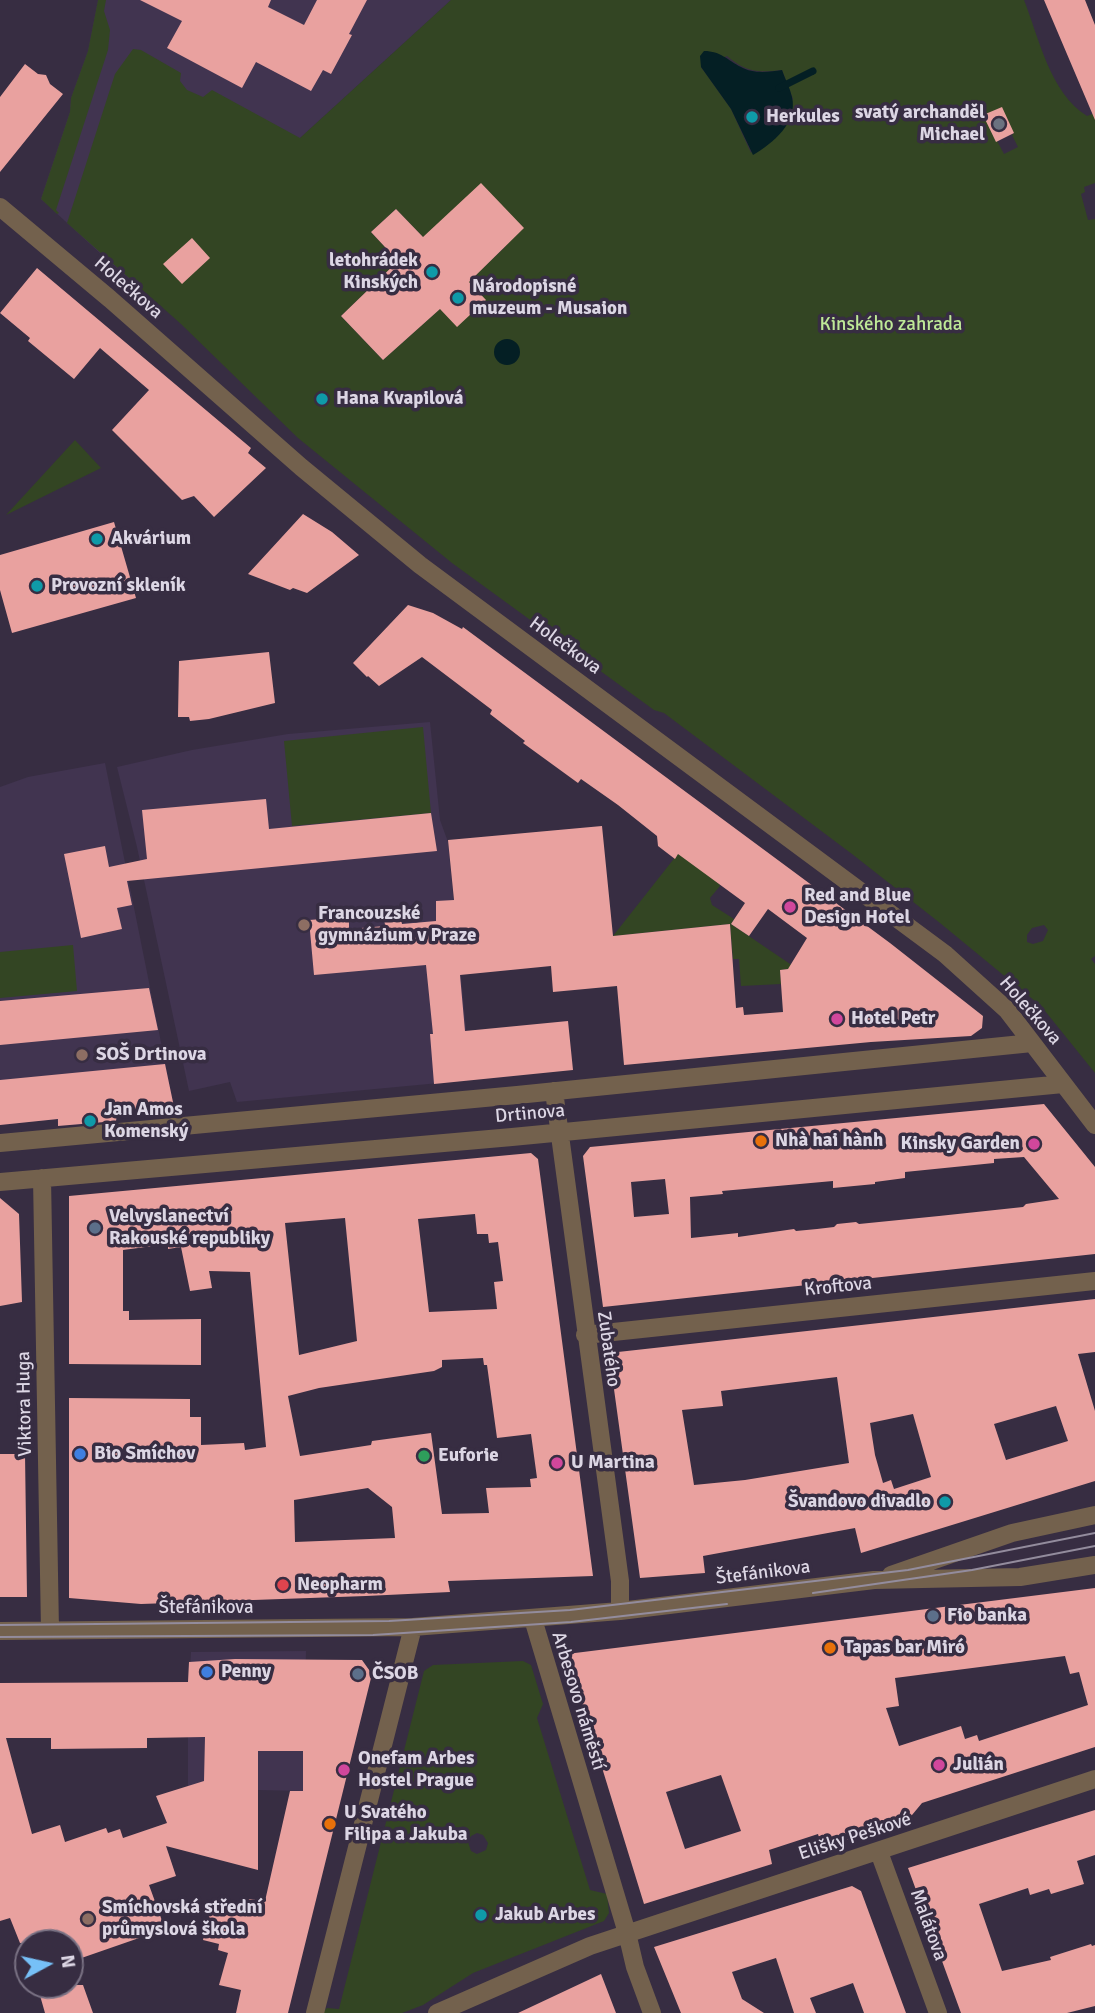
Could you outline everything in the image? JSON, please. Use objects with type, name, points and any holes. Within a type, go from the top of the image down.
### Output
[{"type":"street","name":"Holečkova","points":[[0,207],[110,299],[301,467],[420,565],[945,954],[1007,1010],[1095,1125]]},
{"type":"street","name":"Drtinova","points":[[0,1143],[1032,1043]]},
{"type":"street","name":"Drtinova","points":[[0,1182],[1063,1084]]},
{"type":"street","name":"Zubatého","points":[[554,1091],[620,1581],[620,1611]]},
{"type":"street","name":"Viktora Huga","points":[[42,1178],[50,1630]]},
{"type":"street","name":"Kroftova","points":[[585,1335],[1095,1281]]},
{"type":"street","name":"Štefánikova","points":[[874,1580],[1012,1533],[1095,1515]]},
{"type":"street","name":"Štefánikova","points":[[533,1619],[874,1580],[1020,1577],[1095,1565]]},
{"type":"street","name":"Arbesovo náměstí","points":[[413,1627],[533,1619],[635,1967],[652,2013]]},
{"type":"street","name":"Štefánikova","points":[[0,1631],[413,1627]]},
{"type":"street","points":[[315,2013],[413,1627]]},
{"type":"street","name":"Elišky Peškové","points":[[627,1933],[1095,1779]]},
{"type":"street","name":"Malátova","points":[[879,1852],[938,2013]]},
{"type":"street","points":[[437,2013],[590,1946],[627,1933]]},
{"type":"shaded area","points":[[98,0],[451,0],[137,287],[41,199],[88,51]]},
{"type":"shaded area","points":[[704,51],[719,54],[751,71],[782,70],[793,106],[788,124],[776,138],[753,155],[731,109],[701,67],[700,56]]},
{"type":"shaded area","points":[[507,339],[516,343],[520,352],[516,361],[507,365],[498,361],[494,352],[498,343]]},
{"type":"shaded area","name":"Francouzské gymnázium v Praze","points":[[430,722],[440,820],[448,842],[471,1080],[237,1102],[230,1082],[189,1091],[137,847],[117,767],[192,750],[288,734]]},
{"type":"shaded area","points":[[105,763],[174,1107],[117,1113],[117,1120],[74,1125],[58,1125],[57,1119],[0,1125],[0,787],[28,777]]},
{"type":"shaded area","points":[[306,1651],[303,1791],[258,1790],[188,1810],[191,1652]]},
{"type":"green space","points":[[98,0],[106,0],[104,11],[110,30],[108,50],[56,210],[59,213],[57,214],[41,199],[88,51]]},
{"type":"green space","name":"Kinského zahrada","points":[[451,0],[1024,0],[1047,64],[1064,94],[1087,116],[1095,113],[1095,183],[1084,187],[1085,192],[1081,194],[1088,220],[1095,219],[1095,956],[1091,959],[1095,964],[1095,1073],[1041,1006],[940,923],[664,713],[654,710],[452,563],[298,438],[181,324],[67,223],[115,74],[133,49],[141,50],[181,73],[180,81],[187,90],[203,97],[212,90],[300,138]],"holes":[[[727,56],[752,70],[782,70],[793,99],[751,153],[731,109],[701,67]],[[984,116],[1014,133],[1012,135],[1018,147],[1004,154]],[[396,209],[423,237],[505,247],[467,283],[484,298],[484,302],[442,307],[383,360],[341,316],[398,261],[371,232]],[[1044,925],[1048,930],[1043,941],[1033,944],[1027,942],[1027,935],[1032,928]]]},
{"type":"green space","points":[[75,440],[101,468],[6,515]]},
{"type":"green space","points":[[423,727],[431,813],[292,826],[284,741]]},
{"type":"green space","points":[[680,851],[719,884],[710,898],[712,905],[734,919],[731,924],[796,968],[780,970],[781,984],[741,986],[739,959],[733,959],[730,924],[613,936]]},
{"type":"green space","points":[[73,945],[77,991],[0,998],[0,952]]},
{"type":"green space","points":[[523,1661],[531,1665],[543,1704],[537,1718],[590,1890],[607,1894],[609,1913],[604,1921],[473,1973],[423,2005],[402,2013],[322,2013],[327,2008],[339,2009],[424,1671],[433,1665]],"holes":[[[477,1833],[483,1835],[488,1843],[486,1850],[477,1854],[471,1851],[468,1842],[471,1836]]]},
{"type":"building","points":[[140,0],[271,0],[268,7],[304,25],[317,0],[367,0],[331,74],[323,70],[311,91],[256,62],[242,88],[167,48],[182,21]]},
{"type":"building","points":[[1044,0],[1085,0],[1095,25],[1095,120]]},
{"type":"building","points":[[25,64],[38,74],[46,75],[50,84],[63,94],[0,172],[0,97]]},
{"type":"building","name":"svatý archanděl Michael","points":[[1002,107],[1014,133],[996,142],[983,115]]},
{"type":"building","name":"letohrádek Kinských","points":[[481,183],[524,228],[469,282],[486,300],[457,327],[440,309],[383,360],[341,316],[398,261],[371,232],[396,209],[423,237]]},
{"type":"building","points":[[192,238],[210,258],[182,284],[163,264]]},
{"type":"building","points":[[37,268],[251,448],[248,453],[266,468],[214,517],[194,496],[182,500],[112,430],[149,390],[100,348],[74,379],[28,341],[30,338],[0,313]]},
{"type":"building","points":[[303,514],[332,532],[359,555],[307,593],[293,588],[290,590],[248,574]]},
{"type":"building","points":[[114,522],[136,598],[12,633],[0,590],[0,555]]},
{"type":"building","points":[[408,605],[433,613],[462,629],[463,627],[890,943],[983,1016],[982,1028],[971,1036],[871,1042],[624,1065],[617,986],[553,992],[551,966],[460,975],[465,1031],[568,1021],[573,1070],[434,1084],[430,1034],[433,1034],[426,965],[314,975],[309,920],[349,917],[349,929],[385,926],[384,915],[400,913],[402,924],[436,921],[436,901],[454,900],[448,840],[602,826],[613,936],[730,924],[736,1008],[743,1007],[744,1015],[783,1012],[780,970],[788,969],[807,938],[768,909],[749,936],[731,924],[745,903],[678,854],[675,859],[658,846],[657,836],[581,779],[578,783],[523,743],[525,741],[490,714],[492,710],[422,657],[379,686],[367,677],[353,663]]},
{"type":"building","points":[[269,652],[275,703],[209,719],[190,721],[189,717],[178,717],[179,661]]},
{"type":"building","points":[[266,799],[269,829],[431,813],[437,851],[127,881],[132,905],[117,908],[122,929],[81,938],[64,854],[105,846],[109,867],[147,859],[142,810]]},
{"type":"building","points":[[149,988],[158,1030],[0,1045],[0,1001]]},
{"type":"building","points":[[165,1064],[174,1107],[117,1113],[116,1121],[58,1126],[58,1119],[0,1125],[0,1080]]},
{"type":"building","points":[[1044,1104],[1095,1167],[1095,1254],[603,1307],[583,1156],[590,1147]],"holes":[[[1024,1157],[1059,1199],[1026,1204],[1023,1207],[837,1224],[834,1227],[817,1229],[794,1229],[738,1237],[738,1233],[691,1238],[690,1197],[723,1194],[722,1191],[833,1181],[833,1188],[875,1184],[905,1178],[905,1172],[994,1163],[994,1159]],[[665,1179],[669,1214],[634,1217],[631,1182]]]},
{"type":"building","points":[[531,1153],[538,1159],[593,1576],[448,1581],[450,1592],[366,1596],[141,1604],[69,1598],[69,1398],[190,1399],[190,1417],[201,1417],[201,1445],[244,1443],[245,1450],[266,1447],[250,1272],[209,1271],[212,1288],[190,1291],[181,1247],[168,1249],[168,1244],[123,1250],[123,1311],[129,1311],[129,1320],[201,1319],[201,1365],[69,1364],[69,1196]],"holes":[[[475,1214],[477,1234],[488,1234],[489,1243],[498,1242],[503,1281],[494,1282],[497,1309],[429,1312],[418,1219]],[[345,1218],[357,1341],[299,1355],[285,1223]],[[483,1358],[484,1365],[487,1365],[497,1438],[531,1434],[537,1478],[530,1479],[531,1487],[486,1488],[489,1513],[442,1514],[431,1433],[372,1441],[371,1445],[300,1456],[288,1396],[319,1388],[434,1371],[442,1367],[442,1360]],[[368,1488],[392,1507],[395,1538],[295,1542],[294,1500]]]},
{"type":"building","points":[[0,1198],[19,1214],[22,1302],[0,1306]]},
{"type":"building","points":[[1095,1299],[1095,1352],[1078,1354],[1095,1411],[1095,1481],[861,1553],[855,1528],[703,1556],[705,1573],[640,1578],[609,1353]],"holes":[[[837,1377],[849,1463],[745,1480],[694,1485],[682,1410],[723,1406],[721,1391]],[[1056,1406],[1068,1441],[1006,1460],[994,1424]],[[913,1414],[931,1477],[894,1489],[891,1480],[883,1483],[870,1423]]]},
{"type":"building","points":[[0,1454],[25,1454],[27,1597],[0,1597]]},
{"type":"building","points":[[1095,1588],[1095,1747],[922,1803],[907,1821],[822,1848],[818,1834],[769,1850],[772,1864],[644,1904],[567,1654]],"holes":[[[1065,1656],[1070,1674],[1079,1672],[1088,1705],[979,1741],[977,1735],[965,1739],[961,1726],[899,1746],[886,1708],[899,1706],[895,1678]],[[721,1775],[741,1831],[685,1849],[666,1792]]]},
{"type":"building","points":[[235,1659],[362,1660],[372,1674],[288,2013],[236,2013],[241,1990],[219,1985],[228,1953],[218,1950],[219,1944],[203,1940],[210,1912],[227,1914],[229,1908],[245,1913],[248,1899],[265,1901],[290,1791],[303,1791],[303,1751],[258,1751],[258,1870],[166,1846],[176,1876],[149,1885],[165,1929],[84,1957],[84,1929],[14,1929],[10,1918],[0,1921],[0,1683],[188,1682],[189,1662]],"holes":[[[205,1737],[204,1781],[156,1796],[167,1823],[123,1838],[120,1829],[108,1833],[106,1828],[65,1842],[60,1825],[32,1834],[6,1738],[51,1738],[51,1749],[147,1748],[147,1738]]]},
{"type":"building","points":[[1095,1810],[1095,1855],[1077,1861],[1084,1884],[1051,1894],[1049,1889],[1030,1895],[1028,1888],[979,1904],[1002,1971],[1051,1960],[1050,1957],[1095,1945],[1095,2006],[1067,2013],[961,2013],[908,1868]]},
{"type":"building","points":[[852,1886],[861,1891],[906,2013],[864,2013],[853,1983],[810,1998],[816,2013],[794,2013],[776,1958],[732,1972],[742,1999],[764,2013],[681,2013],[654,1947]]},
{"type":"building","points":[[601,1974],[616,2013],[518,2013]]},
{"type":"building","points":[[84,1988],[93,2013],[45,2013],[41,1999],[84,1999]]},
{"type":"waterway","points":[[779,88],[813,71]]},
{"type":"tram line","points":[[0,1625],[389,1621],[570,1610],[908,1570],[1095,1533]]},
{"type":"tram line","points":[[813,1593],[972,1570],[1095,1546]]},
{"type":"tram line","points":[[0,1637],[373,1635],[571,1622],[727,1604]]},
{"type":"place","name":"Herkules","points":[[752,117]]},
{"type":"place","name":"svatý archanděl Michael","points":[[999,124]]},
{"type":"place","name":"letohrádek Kinských","points":[[432,272]]},
{"type":"place","name":"Národopisné muzeum - Musaion","points":[[458,298]]},
{"type":"place","name":"Hana Kvapilová","points":[[322,399]]},
{"type":"place","name":"Akvárium","points":[[97,539]]},
{"type":"place","name":"Provozní skleník","points":[[37,586]]},
{"type":"place","name":"Red and Blue Design Hotel","points":[[790,907]]},
{"type":"place","name":"Francouzské gymnázium v Praze","points":[[304,925]]},
{"type":"place","name":"Hotel Petr","points":[[837,1019]]},
{"type":"place","name":"SOŠ Drtinova","points":[[82,1055]]},
{"type":"place","name":"Jan Amos Komenský","points":[[90,1121]]},
{"type":"place","name":"Nhà hai hành","points":[[761,1141]]},
{"type":"place","name":"Kinsky Garden","points":[[1034,1144]]},
{"type":"place","name":"Velvyslanectví Rakouské republiky","points":[[95,1228]]},
{"type":"place","name":"Bio Smíchov","points":[[80,1454]]},
{"type":"place","name":"Euforie","points":[[424,1456]]},
{"type":"place","name":"U Martina","points":[[557,1463]]},
{"type":"place","name":"Švandovo divadlo","points":[[945,1502]]},
{"type":"place","name":"Neopharm","points":[[283,1585]]},
{"type":"place","name":"Fio banka","points":[[933,1616]]},
{"type":"place","name":"Tapas bar Miró","points":[[830,1648]]},
{"type":"place","name":"Penny","points":[[207,1672]]},
{"type":"place","name":"ČSOB","points":[[358,1674]]},
{"type":"place","name":"Julián","points":[[939,1765]]},
{"type":"place","name":"Onefam Arbes Hostel Prague","points":[[344,1770]]},
{"type":"place","name":"U Svatého Filipa a Jakuba","points":[[330,1824]]},
{"type":"place","name":"Jakub Arbes","points":[[481,1915]]},
{"type":"place","name":"Smíchovská střední průmyslová škola","points":[[88,1919]]}]
